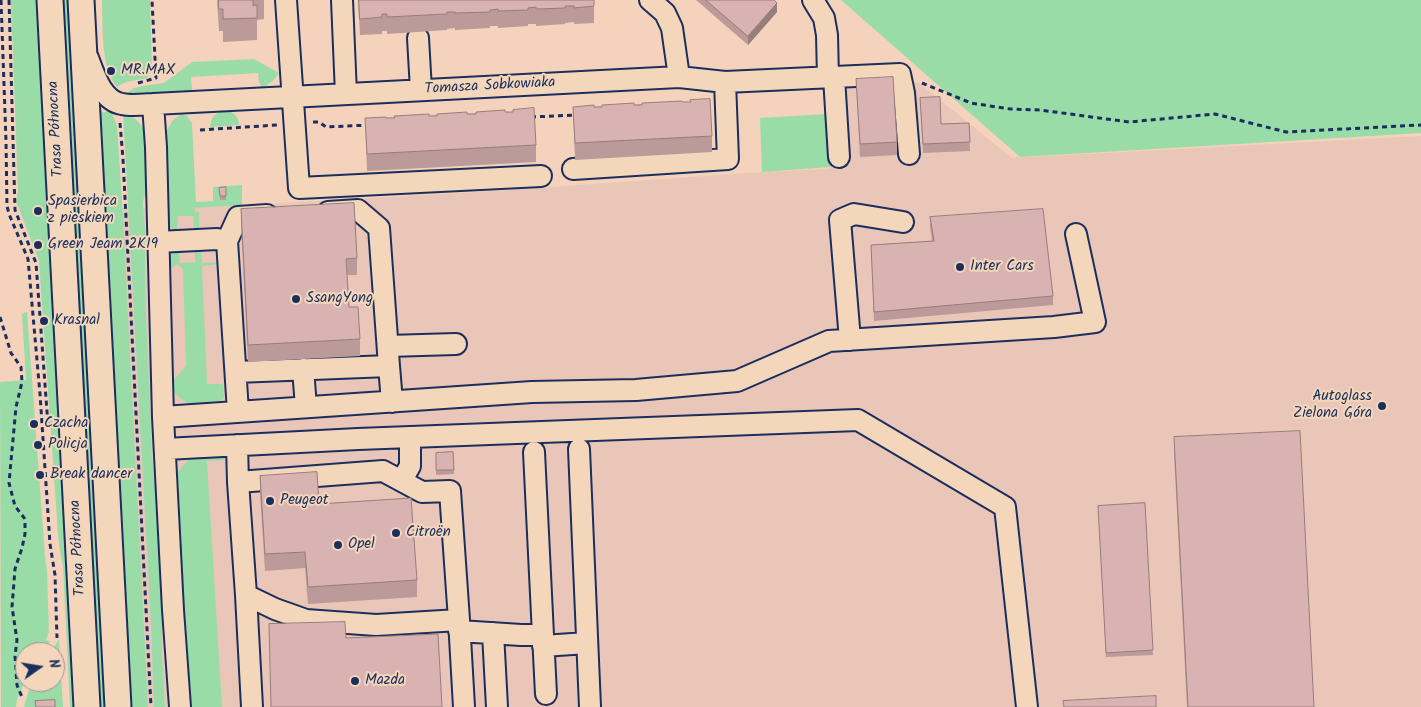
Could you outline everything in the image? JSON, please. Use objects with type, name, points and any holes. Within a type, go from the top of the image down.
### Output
[{"type":"main road","name":"Trasa Północna","points":[[50,0],[87,707]]},
{"type":"main road","name":"Trasa Północna","points":[[81,0],[118,707]]},
{"type":"street","points":[[286,0],[299,188],[542,176]]},
{"type":"street","points":[[342,0],[346,94]]},
{"type":"street","points":[[650,0],[665,13],[672,28],[679,77]]},
{"type":"street","points":[[813,0],[824,18],[827,35],[838,157]]},
{"type":"street","points":[[418,38],[420,90]]},
{"type":"street","points":[[84,45],[94,75],[100,86],[109,98],[120,104]]},
{"type":"street","points":[[900,74],[904,93],[909,154]]},
{"type":"street","name":"Tomasza Sobkowiaka","points":[[120,104],[153,104],[679,77],[725,82],[900,74]]},
{"type":"street","points":[[573,169],[728,160],[725,82]]},
{"type":"street","points":[[153,104],[156,148],[163,418],[180,707]]},
{"type":"street","points":[[312,213],[358,210],[379,228],[392,402]]},
{"type":"street","points":[[238,412],[226,241],[238,217],[284,214]]},
{"type":"street","points":[[850,340],[840,220],[854,214],[902,222]]},
{"type":"street","points":[[163,418],[532,392],[636,390],[737,381],[829,341],[1054,327],[1095,322],[1076,234]]},
{"type":"street","points":[[158,242],[217,239],[226,241]]},
{"type":"street","points":[[236,372],[303,369],[456,344]]},
{"type":"street","points":[[303,369],[306,407]]},
{"type":"street","points":[[165,449],[237,444],[858,420],[1005,507],[1027,707]]},
{"type":"street","points":[[402,480],[410,466],[410,437]]},
{"type":"street","points":[[237,444],[252,707]]},
{"type":"street","points":[[579,449],[590,707]]},
{"type":"street","points":[[534,452],[546,694]]},
{"type":"street","points":[[238,482],[383,471],[422,492],[450,491],[464,707]]},
{"type":"street","points":[[246,595],[275,609],[306,620],[376,625],[459,625],[493,633],[543,640],[587,643]]},
{"type":"street","points":[[493,633],[497,707]]},
{"type":"path","points":[[1,0],[7,206],[28,259],[40,394],[50,544],[56,575],[57,638]]},
{"type":"path","points":[[9,0],[15,210],[36,263],[45,393]]},
{"type":"path","points":[[151,707],[119,112],[121,92],[130,85],[156,78],[152,0]]},
{"type":"path","points":[[900,74],[971,103],[1129,122],[1215,114],[1286,132],[1421,125]]},
{"type":"path","points":[[525,117],[579,115]]},
{"type":"path","points":[[200,130],[319,122],[326,127],[374,125]]},
{"type":"path","points":[[0,317],[11,353],[21,367],[22,382],[16,407],[9,483],[15,506],[25,519],[25,534],[15,569],[12,607],[17,640],[15,656],[17,686],[22,697]]},
{"type":"shaded area","points":[[918,82],[1012,158],[1421,136],[1421,707],[107,707],[80,208],[194,208],[830,169],[826,87]]},
{"type":"green space","points":[[11,0],[40,0],[77,707],[70,707],[63,567],[58,534],[39,261],[16,201],[18,191]]},
{"type":"green space","points":[[62,0],[69,0],[107,707],[97,707]]},
{"type":"green space","points":[[102,0],[150,0],[152,69],[147,78],[128,82],[117,87],[105,57]]},
{"type":"green space","points":[[841,0],[1421,0],[1421,133],[1020,157]]},
{"type":"green space","points":[[254,59],[279,73],[273,81],[262,88],[258,73],[191,77],[192,89],[189,94],[132,96],[127,94],[134,88],[164,83],[192,62]]},
{"type":"green space","points":[[227,110],[236,116],[239,125],[210,127],[215,115]]},
{"type":"green space","points":[[111,111],[117,126],[123,217],[148,707],[128,707],[98,113]]},
{"type":"green space","points":[[123,113],[134,118],[141,125],[146,134],[150,156],[151,190],[144,197],[143,204],[145,287],[152,457],[155,485],[163,514],[167,590],[162,625],[165,707],[154,707]]},
{"type":"green space","points":[[181,114],[187,116],[192,123],[196,202],[213,201],[213,187],[242,185],[242,205],[194,208],[195,212],[199,212],[199,230],[194,230],[193,216],[178,216],[177,230],[173,229],[166,220],[164,135],[173,120]]},
{"type":"green space","points":[[827,114],[830,167],[762,172],[760,118]]},
{"type":"green space","points":[[195,247],[201,247],[202,263],[221,262],[221,264],[202,266],[207,384],[223,384],[224,398],[219,403],[200,405],[190,404],[182,400],[173,390],[171,383],[186,366],[183,269],[177,264],[169,270],[168,259],[172,253],[179,251],[180,263],[195,262]]},
{"type":"green space","points":[[27,312],[47,571],[49,632],[46,640],[50,642],[15,642],[15,692],[20,692],[16,707],[1,707],[0,382],[26,380],[22,314]]},
{"type":"green space","points":[[222,454],[225,460],[207,461],[222,707],[187,707],[175,478],[184,464],[194,457]]},
{"type":"green space","points":[[62,692],[63,707],[24,707],[28,693]]},
{"type":"building","points":[[219,0],[253,0],[253,6],[257,5],[257,18],[223,19],[223,9],[219,9]]},
{"type":"building","points":[[359,0],[594,0],[594,6],[536,9],[536,7],[528,8],[528,10],[498,11],[498,9],[490,10],[490,12],[447,12],[447,14],[387,17],[387,14],[382,14],[382,17],[360,19]]},
{"type":"building","points":[[706,0],[774,0],[777,3],[748,36]]},
{"type":"building","points":[[893,77],[897,142],[860,144],[856,79]]},
{"type":"building","points":[[940,97],[941,124],[969,123],[970,142],[923,144],[920,98]]},
{"type":"building","points":[[710,99],[712,136],[575,143],[573,107],[594,105],[594,107],[602,107],[602,105],[634,103],[634,105],[642,105],[642,103],[691,102],[690,100]]},
{"type":"building","points":[[534,108],[536,145],[367,154],[365,118],[395,118],[394,116],[429,114],[429,116],[437,116],[437,114],[467,112],[467,114],[476,114],[476,112],[505,110],[505,112],[513,112],[513,110]]},
{"type":"building","points":[[226,187],[226,196],[220,196],[219,188]]},
{"type":"building","name":"SsangYong","points":[[354,203],[357,258],[346,259],[349,307],[358,307],[360,339],[248,345],[241,209]]},
{"type":"building","name":"Inter Cars","points":[[1043,209],[1053,296],[874,312],[871,245],[934,241],[930,217]]},
{"type":"building","points":[[1300,431],[1314,707],[1188,707],[1174,437]]},
{"type":"building","points":[[453,452],[454,470],[436,470],[436,453]]},
{"type":"building","name":"Opel","points":[[317,472],[319,504],[411,498],[417,580],[308,587],[305,552],[265,554],[260,476]]},
{"type":"building","points":[[1145,503],[1153,650],[1106,653],[1098,506]]},
{"type":"building","name":"Mazda","points":[[345,622],[346,638],[438,634],[442,707],[271,707],[269,624]]},
{"type":"building","points":[[1156,696],[1156,707],[1064,707],[1063,701]]},
{"type":"building","points":[[55,700],[55,707],[36,707],[35,701]]},
{"type":"place","name":"MR.MAX","points":[[111,71]]},
{"type":"place","name":"Spasierbica z pieskiem","points":[[38,211]]},
{"type":"place","name":"Green Jeam 2K19","points":[[38,245]]},
{"type":"place","name":"Inter Cars","points":[[960,267]]},
{"type":"place","name":"SsangYong","points":[[296,299]]},
{"type":"place","name":"Krasnal","points":[[44,321]]},
{"type":"place","name":"Autoglass Zielona Góra","points":[[1382,406]]},
{"type":"place","name":"Czacha","points":[[34,424]]},
{"type":"place","name":"Policja","points":[[38,445]]},
{"type":"place","name":"Break dancer","points":[[40,475]]},
{"type":"place","name":"Peugeot","points":[[270,501]]},
{"type":"place","name":"Citroën","points":[[396,533]]},
{"type":"place","name":"Opel","points":[[338,545]]},
{"type":"place","name":"Mazda","points":[[355,681]]}]
